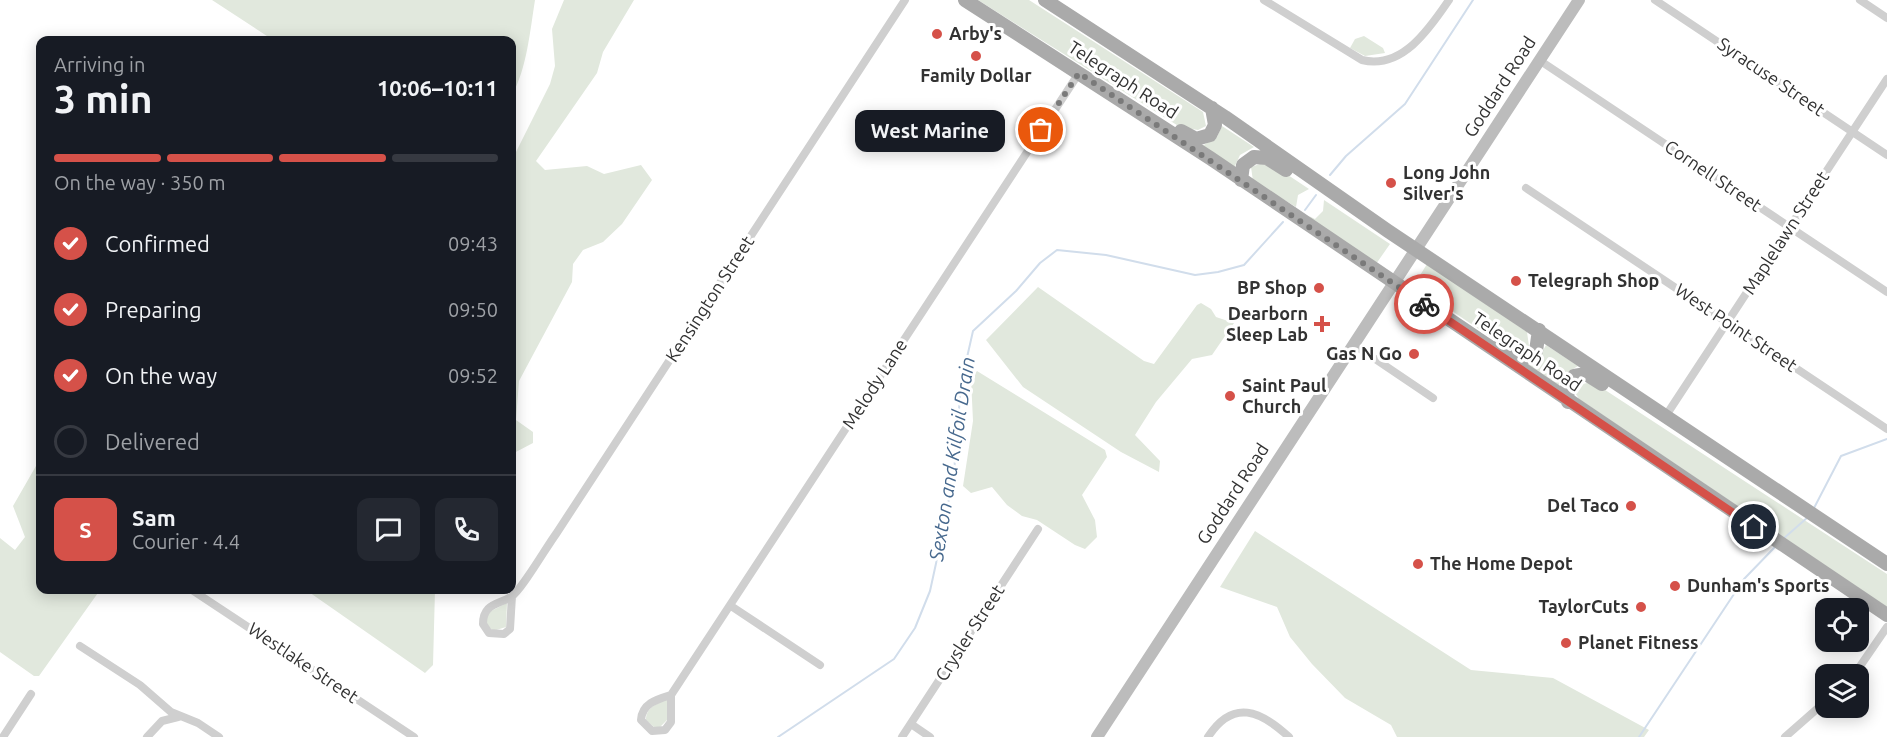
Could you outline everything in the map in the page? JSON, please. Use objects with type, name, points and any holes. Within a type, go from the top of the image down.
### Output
[{"type":"main road","name":"Telegraph Road","points":[[965,0],[1242,180],[1887,615]]},
{"type":"main road","name":"Telegraph Road","points":[[1045,0],[1212,108],[1394,234],[1887,564]]},
{"type":"main road","name":"Goddard Road","points":[[1097,737],[1578,0]]},
{"type":"main road","points":[[1061,62],[1103,81],[1196,139],[1210,135],[1213,130],[1215,119],[1212,108]]},
{"type":"main road","points":[[1242,180],[1241,172],[1248,159],[1267,158],[1382,235],[1394,234]]},
{"type":"main road","points":[[1413,296],[1430,298],[1514,354],[1525,358],[1536,351],[1539,330]]},
{"type":"main road","points":[[1568,402],[1567,387],[1571,379],[1579,374],[1586,374],[1670,430],[1688,440],[1709,446]]},
{"type":"street","name":"Kensington Street","points":[[516,591],[905,0]]},
{"type":"street","points":[[1264,0],[1362,60],[1380,61],[1411,46],[1431,27],[1449,0]]},
{"type":"street","name":"Syracuse Street","points":[[1655,0],[1887,155]]},
{"type":"street","points":[[1860,0],[1887,18]]},
{"type":"street","name":"Cornell Street","points":[[1539,60],[1887,291]]},
{"type":"street","name":"Melody Lane","points":[[671,695],[650,703],[641,714],[644,725],[652,731],[665,730],[670,722],[671,695],[1079,73]]},
{"type":"street","name":"Maplelawn Street","points":[[1665,417],[1887,79]]},
{"type":"street","name":"West Point Street","points":[[1526,188],[1887,429]]},
{"type":"street","points":[[1353,344],[1433,398]]},
{"type":"street","name":"Crysler Street","points":[[902,737],[1038,529]]},
{"type":"street","name":"Westlake Street","points":[[198,594],[414,737]]},
{"type":"street","name":"Kensington Street","points":[[512,597],[493,604],[484,613],[483,624],[489,633],[504,634],[510,629],[514,594]]},
{"type":"street","points":[[730,606],[820,665]]},
{"type":"street","points":[[1862,664],[1887,627]]},
{"type":"street","points":[[80,646],[140,685],[171,712],[198,723],[219,737]]},
{"type":"street","points":[[4,735],[31,694]]},
{"type":"street","points":[[1785,737],[1815,711]]},
{"type":"street","points":[[1208,737],[1221,720],[1234,713],[1248,712],[1270,720],[1289,737]]},
{"type":"street","points":[[147,737],[167,717],[182,717]]},
{"type":"street","points":[[911,724],[930,737]]},
{"type":"shaded area","points":[[212,0],[535,0],[525,61],[516,86],[516,36],[267,36]]},
{"type":"shaded area","points":[[564,0],[634,0],[603,52],[597,73],[536,161],[545,170],[587,166],[604,174],[641,165],[652,180],[622,224],[603,242],[583,250],[573,264],[572,282],[519,381],[516,420],[516,152],[550,84],[555,66],[552,29]]},
{"type":"shaded area","points":[[978,0],[1029,0],[1203,112],[1206,126],[1198,130],[1180,127]]},
{"type":"shaded area","points":[[1364,36],[1383,48],[1385,53],[1365,56],[1350,48],[1355,39]]},
{"type":"shaded area","points":[[1222,126],[1254,147],[1240,155],[1234,168],[1202,146],[1217,137]]},
{"type":"shaded area","points":[[1260,164],[1273,165],[1309,189],[1298,195],[1296,207],[1253,181],[1251,167]]},
{"type":"shaded area","points":[[1324,200],[1390,244],[1376,264],[1314,222],[1309,216],[1315,219],[1323,211]]},
{"type":"shaded area","points":[[1427,264],[1527,332],[1529,346],[1521,349],[1502,345],[1414,285]]},
{"type":"shaded area","points":[[1038,287],[1144,361],[1154,364],[1197,305],[1201,303],[1211,309],[1216,317],[1234,323],[1212,355],[1192,359],[1156,402],[1135,435],[1160,461],[1159,472],[1121,452],[1023,387],[986,340]]},
{"type":"shaded area","points":[[1546,345],[1578,366],[1563,375],[1558,387],[1526,365],[1539,358]]},
{"type":"shaded area","points":[[977,371],[1105,450],[1107,457],[1082,495],[1095,520],[1097,537],[1085,549],[1037,520],[1022,516],[1007,505],[992,487],[971,493],[963,486],[973,421],[971,379]]},
{"type":"shaded area","points":[[1587,383],[1599,386],[1887,574],[1887,607],[1579,399],[1574,391],[1575,386]]},
{"type":"shaded area","points":[[516,420],[533,432],[533,443],[516,452]]},
{"type":"shaded area","points":[[36,466],[36,594],[97,594],[39,676],[34,676],[0,652],[0,538],[15,550],[25,537],[13,506]]},
{"type":"shaded area","points":[[1255,531],[1471,670],[1553,678],[1649,730],[1644,737],[1397,737],[1391,725],[1345,698],[1312,664],[1290,637],[1277,607],[1220,587]]},
{"type":"shaded area","points":[[312,594],[435,594],[433,665],[425,673]]},
{"type":"shaded area","points":[[507,603],[506,627],[493,631],[485,623],[487,613]]},
{"type":"shaded area","points":[[667,699],[667,720],[660,727],[655,728],[646,720],[646,716],[653,706]]},
{"type":"waterway","name":"Sexton and Kilfoil Drain","points":[[1330,175],[1346,156],[1405,104],[1473,0]]},
{"type":"waterway","name":"Sexton and Kilfoil Drain","points":[[1305,210],[1316,195]]},
{"type":"waterway","name":"Sexton and Kilfoil Drain","points":[[778,737],[894,659],[915,628],[930,591],[942,536],[954,472],[961,384],[973,331],[1016,291],[1040,263],[1057,250],[1106,255],[1195,275],[1244,265],[1283,222]]},
{"type":"waterway","points":[[1813,510],[1841,456],[1887,439]]},
{"type":"waterway","points":[[1783,539],[1808,517]]},
{"type":"waterway","points":[[1639,737],[1744,579],[1775,547]]},
{"type":"way so far","points":[[1041,130],[1079,73],[1424,304]]},
{"type":"place","name":"Arby's","points":[[937,34]]},
{"type":"place","name":"Family Dollar","points":[[976,56]]},
{"type":"place","name":"West Marine","points":[[1041,130]]},
{"type":"place","name":"Long John Silver's","points":[[1391,183]]},
{"type":"place","name":"Telegraph Shop","points":[[1516,281]]},
{"type":"place","name":"BP Shop","points":[[1319,288]]},
{"type":"place","name":"Dearborn Sleep Lab","points":[[1322,324]]},
{"type":"place","name":"Gas N Go","points":[[1414,354]]},
{"type":"place","name":"Saint Paul Church","points":[[1230,396]]},
{"type":"place","name":"Del Taco","points":[[1631,506]]},
{"type":"place","name":"The Home Depot","points":[[1418,564]]},
{"type":"place","name":"Dunham's Sports","points":[[1675,586]]},
{"type":"place","name":"TaylorCuts","points":[[1641,607]]},
{"type":"place","name":"Planet Fitness","points":[[1566,643]]},
{"type":"route","points":[[1424,304],[1754,527]]}]
